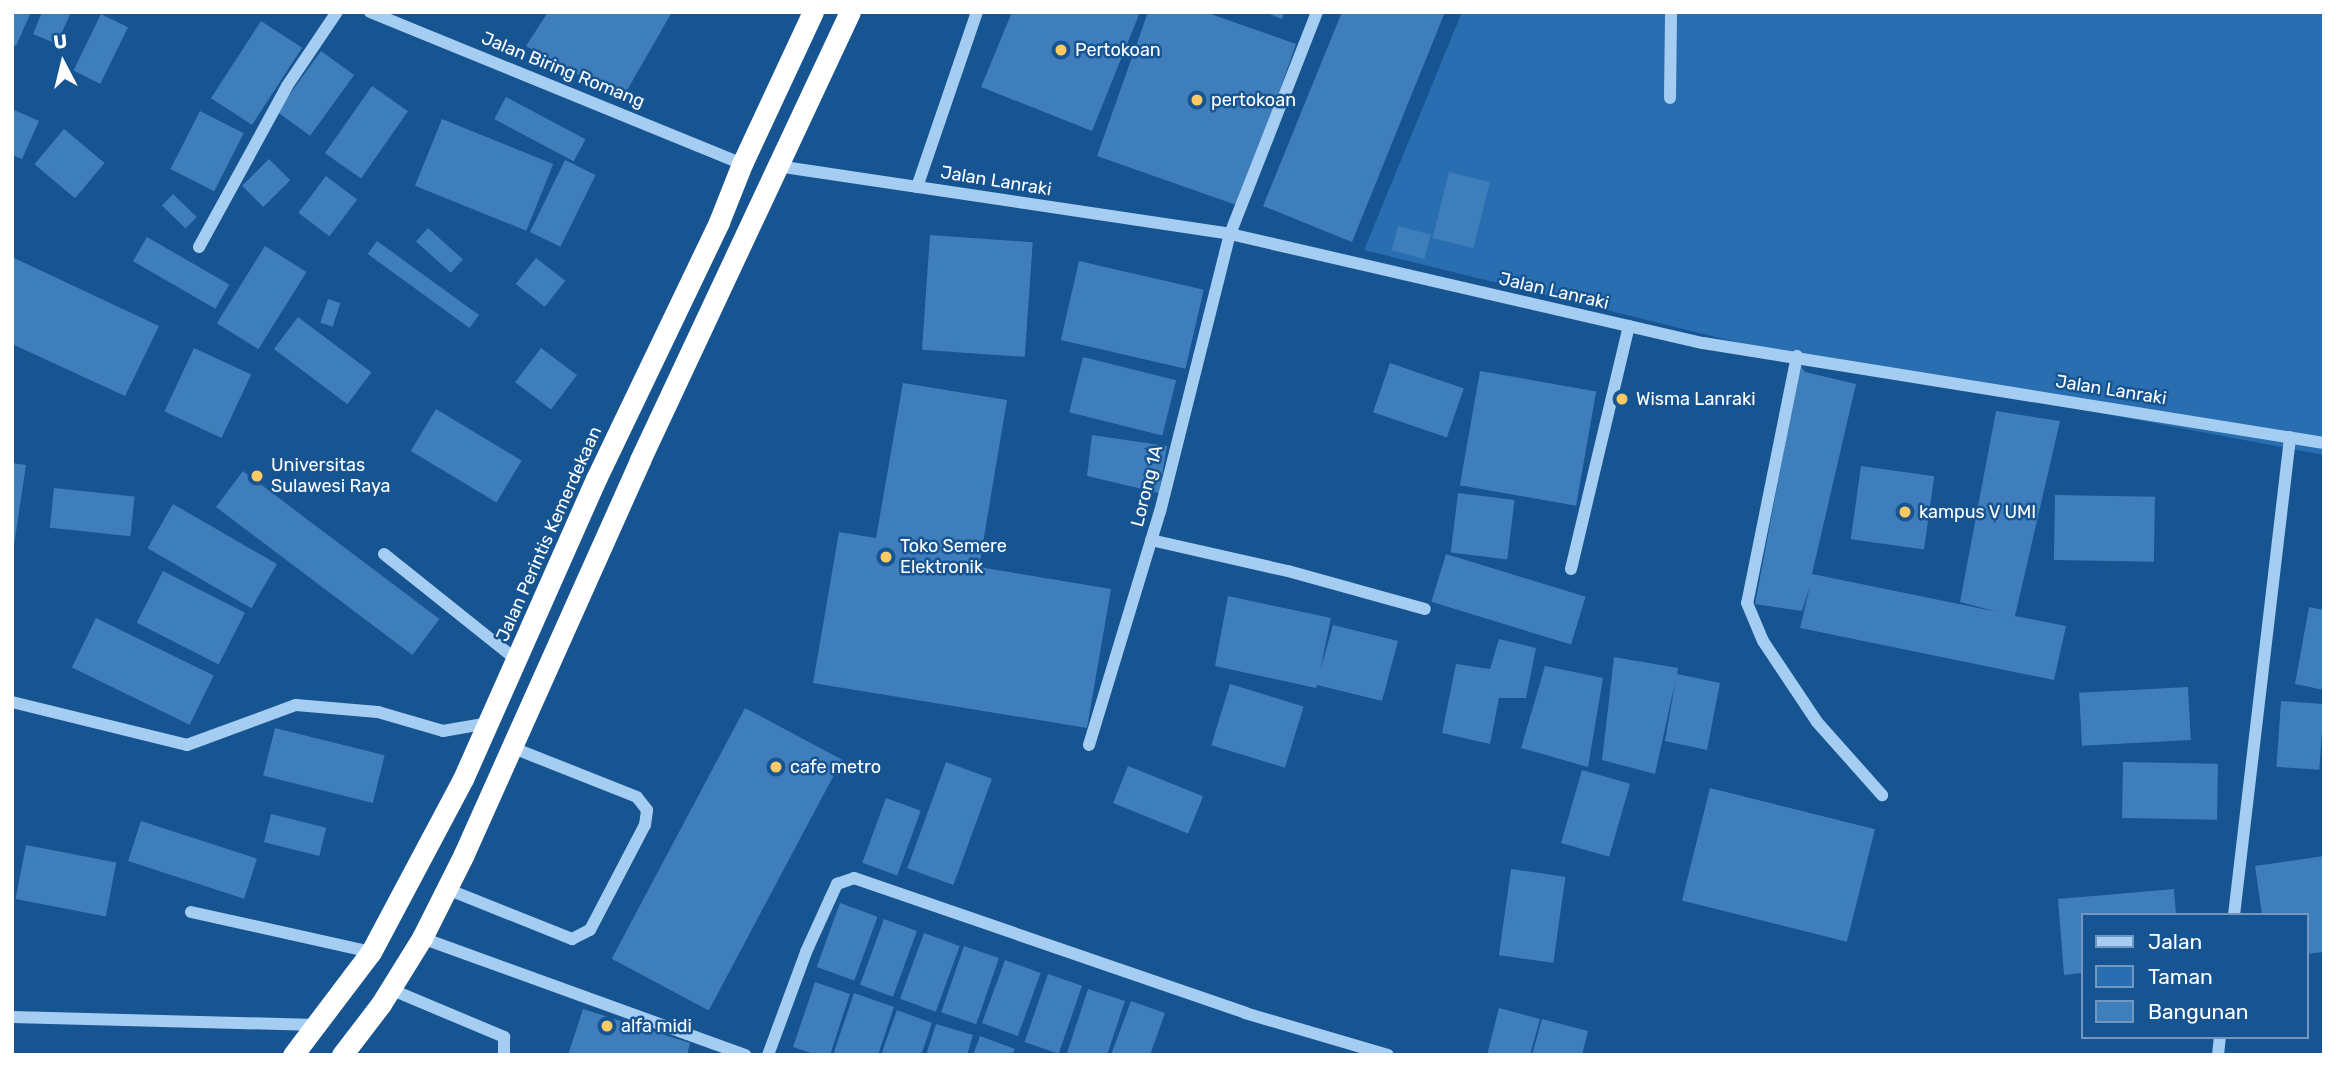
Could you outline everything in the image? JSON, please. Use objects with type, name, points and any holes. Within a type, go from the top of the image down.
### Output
[{"type":"highway","name":"Jalan Perintis Kemerdekaan","points":[[293,1055],[371,952],[490,723],[596,479],[719,222],[742,163],[813,12]]},
{"type":"highway","points":[[342,1055],[390,989],[422,938],[447,889],[513,748],[640,460],[850,12]]},
{"type":"street","points":[[199,247],[287,86],[337,12]]},
{"type":"street","name":"Jalan Biring Romang","points":[[370,12],[742,163]]},
{"type":"street","points":[[917,187],[977,12]]},
{"type":"street","name":"Lorong 1A","points":[[1089,745],[1151,540],[1230,234],[1317,12]]},
{"type":"street","points":[[1671,12],[1671,98]]},
{"type":"street","name":"Jalan Lanraki","points":[[777,166],[1230,234],[1703,343],[1797,356],[2324,443]]},
{"type":"street","points":[[1571,569],[1629,326]]},
{"type":"street","points":[[1797,356],[1747,603],[1763,641],[1817,722],[1882,795]]},
{"type":"street","points":[[2234,913],[2290,437]]},
{"type":"street","points":[[1151,540],[1288,571],[1425,609]]},
{"type":"street","points":[[384,554],[517,660]]},
{"type":"street","points":[[12,702],[187,745],[296,705],[378,712],[443,732],[490,723]]},
{"type":"street","points":[[447,889],[572,939],[590,930],[645,824],[647,810],[636,797],[513,748]]},
{"type":"street","points":[[768,1055],[806,952],[830,898],[838,884],[854,878],[1245,1013],[1388,1055]]},
{"type":"street","points":[[191,912],[371,952]]},
{"type":"street","points":[[422,938],[746,1055]]},
{"type":"street","points":[[390,989],[504,1037],[504,1055]]},
{"type":"street","points":[[12,1017],[317,1025]]},
{"type":"green space","points":[[1462,12],[2324,12],[2324,455],[1780,353],[1364,250]]},
{"type":"building","points":[[12,12],[31,12],[16,46],[12,44]]},
{"type":"building","points":[[42,12],[71,12],[57,44],[33,34]]},
{"type":"building","points":[[548,12],[672,12],[622,99],[526,46]]},
{"type":"building","name":"Pertokoan","points":[[1012,12],[1140,12],[1092,131],[981,87]]},
{"type":"building","name":"pertokoan","points":[[1148,12],[1205,12],[1296,44],[1239,206],[1097,156]]},
{"type":"building","points":[[1264,12],[1284,12],[1282,19]]},
{"type":"building","points":[[1342,12],[1445,12],[1352,242],[1263,206]]},
{"type":"building","points":[[101,14],[128,27],[100,84],[73,71]]},
{"type":"building","points":[[261,21],[302,48],[252,125],[211,98]]},
{"type":"building","points":[[321,51],[354,75],[310,136],[277,112]]},
{"type":"building","points":[[372,86],[408,111],[361,178],[325,153]]},
{"type":"building","points":[[506,97],[585,139],[574,161],[494,119]]},
{"type":"building","points":[[12,109],[39,121],[22,159],[12,155]]},
{"type":"building","points":[[200,111],[244,133],[214,191],[170,169]]},
{"type":"building","points":[[442,119],[553,164],[526,231],[415,186]]},
{"type":"building","points":[[64,129],[105,163],[75,198],[34,164]]},
{"type":"building","points":[[269,159],[290,180],[263,207],[242,186]]},
{"type":"building","points":[[565,160],[596,175],[560,247],[530,232]]},
{"type":"building","points":[[1449,172],[1490,182],[1473,248],[1433,238]]},
{"type":"building","points":[[326,176],[357,199],[329,236],[298,213]]},
{"type":"building","points":[[173,194],[197,217],[186,228],[162,206]]},
{"type":"building","points":[[1398,226],[1431,235],[1424,259],[1392,250]]},
{"type":"building","points":[[428,228],[463,259],[451,273],[416,241]]},
{"type":"building","points":[[930,235],[1033,242],[1025,357],[922,350]]},
{"type":"building","points":[[147,237],[229,284],[215,309],[133,261]]},
{"type":"building","points":[[377,241],[479,315],[470,328],[368,254]]},
{"type":"building","points":[[265,246],[307,272],[258,349],[217,323]]},
{"type":"building","points":[[12,257],[159,326],[125,396],[12,344]]},
{"type":"building","points":[[536,258],[565,281],[545,307],[516,284]]},
{"type":"building","points":[[1079,261],[1204,290],[1185,369],[1061,340]]},
{"type":"building","points":[[328,299],[340,303],[333,327],[320,323]]},
{"type":"building","points":[[298,317],[371,372],[347,404],[274,349]]},
{"type":"building","points":[[194,348],[251,375],[222,438],[164,411]]},
{"type":"building","points":[[541,348],[577,375],[551,409],[515,382]]},
{"type":"building","points":[[1083,357],[1176,380],[1162,436],[1069,412]]},
{"type":"building","points":[[1390,363],[1464,388],[1447,438],[1373,412]]},
{"type":"building","points":[[1800,365],[1805,372],[1856,384],[1812,574],[1998,612],[1960,602],[1996,411],[2060,421],[2015,616],[2066,626],[2054,680],[1800,628],[1810,586],[1802,611],[1755,604]]},
{"type":"building","points":[[1480,371],[1596,391],[1576,506],[1460,485]]},
{"type":"building","points":[[903,383],[1007,400],[979,567],[1111,589],[1087,728],[813,683],[839,532],[876,538]]},
{"type":"building","points":[[436,409],[522,461],[496,503],[411,451]]},
{"type":"building","points":[[1092,435],[1167,446],[1159,493],[1087,476]]},
{"type":"building","points":[[12,463],[26,465],[14,545],[12,545]]},
{"type":"building","points":[[1861,466],[1934,476],[1924,550],[1851,539]]},
{"type":"building","points":[[243,471],[439,619],[412,655],[216,507]]},
{"type":"building","points":[[54,488],[135,496],[130,536],[50,528]]},
{"type":"building","points":[[1458,493],[1515,500],[1507,559],[1451,553]]},
{"type":"building","points":[[2055,495],[2155,497],[2154,562],[2054,560]]},
{"type":"building","points":[[173,504],[277,564],[251,608],[148,548]]},
{"type":"building","points":[[1446,554],[1586,597],[1571,645],[1431,602]]},
{"type":"building","points":[[163,571],[245,613],[219,664],[137,623]]},
{"type":"building","points":[[1228,596],[1331,618],[1320,671],[1333,625],[1398,641],[1382,701],[1317,685],[1316,688],[1215,666]]},
{"type":"building","points":[[2309,607],[2324,610],[2324,690],[2295,684]]},
{"type":"building","points":[[96,618],[214,675],[190,725],[72,667]]},
{"type":"building","points":[[1499,639],[1536,648],[1526,698],[1499,698],[1490,744],[1442,733],[1456,664],[1490,669]]},
{"type":"building","points":[[1614,657],[1678,668],[1677,674],[1720,683],[1707,750],[1665,741],[1676,678],[1655,774],[1602,760]]},
{"type":"building","points":[[1545,666],[1603,678],[1588,767],[1521,748]]},
{"type":"building","points":[[1230,684],[1304,707],[1285,768],[1211,745]]},
{"type":"building","points":[[2188,687],[2191,740],[2082,746],[2079,693]]},
{"type":"building","points":[[2281,701],[2324,704],[2319,770],[2276,767]]},
{"type":"building","points":[[745,708],[842,760],[709,1010],[612,959]]},
{"type":"building","points":[[275,728],[385,755],[373,803],[263,776]]},
{"type":"building","points":[[946,762],[992,779],[953,885],[907,868]]},
{"type":"building","points":[[2123,762],[2218,764],[2217,820],[2122,818]]},
{"type":"building","points":[[1128,766],[1203,796],[1188,833],[1113,803]]},
{"type":"building","points":[[1582,770],[1630,784],[1609,857],[1561,843]]},
{"type":"building","points":[[1710,788],[1875,829],[1847,942],[1682,901]]},
{"type":"building","points":[[886,798],[921,811],[897,875],[862,863]]},
{"type":"building","points":[[271,814],[326,828],[319,856],[264,842]]},
{"type":"building","points":[[141,821],[257,859],[244,899],[128,861]]},
{"type":"building","points":[[26,845],[116,863],[106,917],[16,899]]},
{"type":"building","points":[[2324,856],[2324,952],[2308,954],[2308,913],[2262,913],[2255,866]]},
{"type":"building","points":[[1511,869],[1565,877],[1553,963],[1499,955]]},
{"type":"building","points":[[2174,889],[2176,913],[2080,913],[2080,973],[2064,975],[2058,899]]},
{"type":"building","points":[[840,903],[878,917],[854,981],[817,967]]},
{"type":"building","points":[[884,919],[917,931],[893,997],[860,985]]},
{"type":"building","points":[[924,933],[960,946],[936,1012],[900,999]]},
{"type":"building","points":[[964,946],[999,958],[976,1024],[941,1012]]},
{"type":"building","points":[[1005,960],[1041,973],[1018,1036],[982,1023]]},
{"type":"building","points":[[1048,974],[1082,986],[1059,1054],[1025,1042]]},
{"type":"building","points":[[815,982],[850,994],[830,1055],[817,1055],[793,1047]]},
{"type":"building","points":[[1088,989],[1125,1001],[1107,1055],[1067,1053]]},
{"type":"building","points":[[854,993],[894,1007],[878,1055],[833,1055]]},
{"type":"building","points":[[1131,1001],[1165,1013],[1150,1055],[1111,1055]]},
{"type":"building","points":[[1499,1008],[1540,1019],[1530,1055],[1487,1055]]},
{"type":"building","name":"alfa midi","points":[[583,1009],[690,1043],[687,1055],[568,1055]]},
{"type":"building","points":[[897,1010],[932,1023],[921,1055],[881,1055]]},
{"type":"building","points":[[1542,1019],[1588,1031],[1582,1055],[1532,1055]]},
{"type":"building","points":[[936,1024],[973,1035],[967,1055],[926,1055]]},
{"type":"building","points":[[980,1036],[1015,1049],[1012,1055],[973,1055]]},
{"type":"place","name":"Pertokoan","points":[[1061,50]]},
{"type":"place","name":"pertokoan","points":[[1197,100]]},
{"type":"place","name":"Wisma Lanraki","points":[[1622,399]]},
{"type":"place","name":"Universitas Sulawesi Raya","points":[[257,476]]},
{"type":"place","name":"kampus V UMI","points":[[1905,512]]},
{"type":"place","name":"Toko Semere Elektronik","points":[[886,557]]},
{"type":"place","name":"cafe metro","points":[[776,767]]},
{"type":"place","name":"alfa midi","points":[[607,1026]]}]
